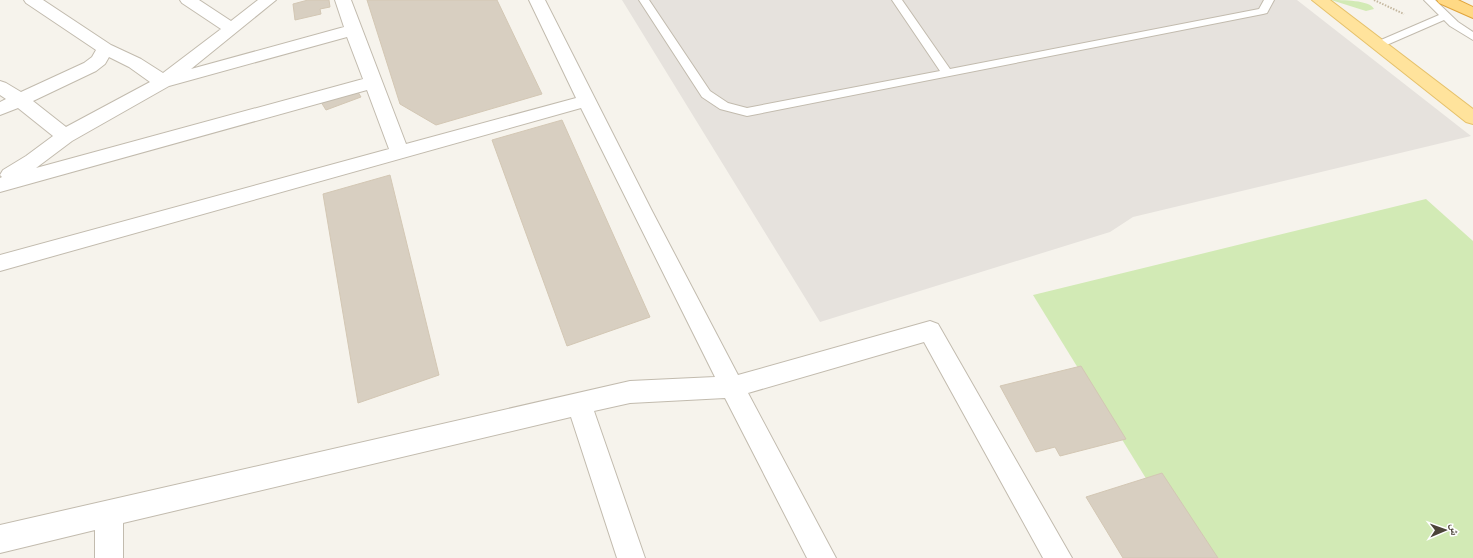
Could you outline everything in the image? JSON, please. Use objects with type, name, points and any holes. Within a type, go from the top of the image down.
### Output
[{"type":"highway","points":[[1445,0],[1473,13]]},
{"type":"main road","points":[[1320,0],[1473,118]]},
{"type":"street","points":[[32,0],[105,49],[135,63],[163,82],[353,30]]},
{"type":"street","points":[[188,0],[232,29]]},
{"type":"street","points":[[0,183],[33,161],[65,136],[163,82],[268,0]]},
{"type":"street","points":[[343,0],[400,152]]},
{"type":"street","points":[[537,0],[586,101],[731,387],[822,558]]},
{"type":"street","points":[[0,109],[90,67],[99,60],[105,49]]},
{"type":"street","points":[[0,183],[374,82]]},
{"type":"street","points":[[0,87],[20,100],[65,136]]},
{"type":"street","points":[[0,262],[586,101]]},
{"type":"street","points":[[0,539],[630,392],[731,387],[930,331],[1058,558]]},
{"type":"street","points":[[579,404],[631,558]]},
{"type":"street","points":[[109,514],[110,558]]},
{"type":"lane","points":[[644,0],[706,94],[724,106],[747,112],[1263,11],[1269,0]]},
{"type":"lane","points":[[897,0],[947,73]]},
{"type":"lane","points":[[1429,0],[1445,16],[1473,37]]},
{"type":"lane","points":[[1378,45],[1445,16]]},
{"type":"path","points":[[1374,0],[1379,3]]},
{"type":"shaded area","points":[[622,0],[1297,0],[1471,136],[1133,217],[1110,232],[820,322]]},
{"type":"green space","points":[[1331,0],[1362,2],[1374,9],[1366,11]]},
{"type":"green space","points":[[1426,199],[1473,241],[1473,558],[1195,558],[1033,295]]},
{"type":"building","points":[[308,0],[329,0],[330,7],[320,9],[321,14],[295,20],[293,4]]},
{"type":"building","points":[[367,0],[497,0],[542,94],[436,125],[400,104]]},
{"type":"building","points":[[356,89],[361,97],[326,110],[321,102]]},
{"type":"building","points":[[562,120],[650,317],[567,346],[492,140]]},
{"type":"building","points":[[390,175],[439,375],[358,403],[323,194]]},
{"type":"building","points":[[1081,366],[1126,439],[1060,456],[1055,447],[1036,452],[1000,386]]},
{"type":"building","points":[[1162,473],[1218,558],[1123,558],[1086,497]]}]
